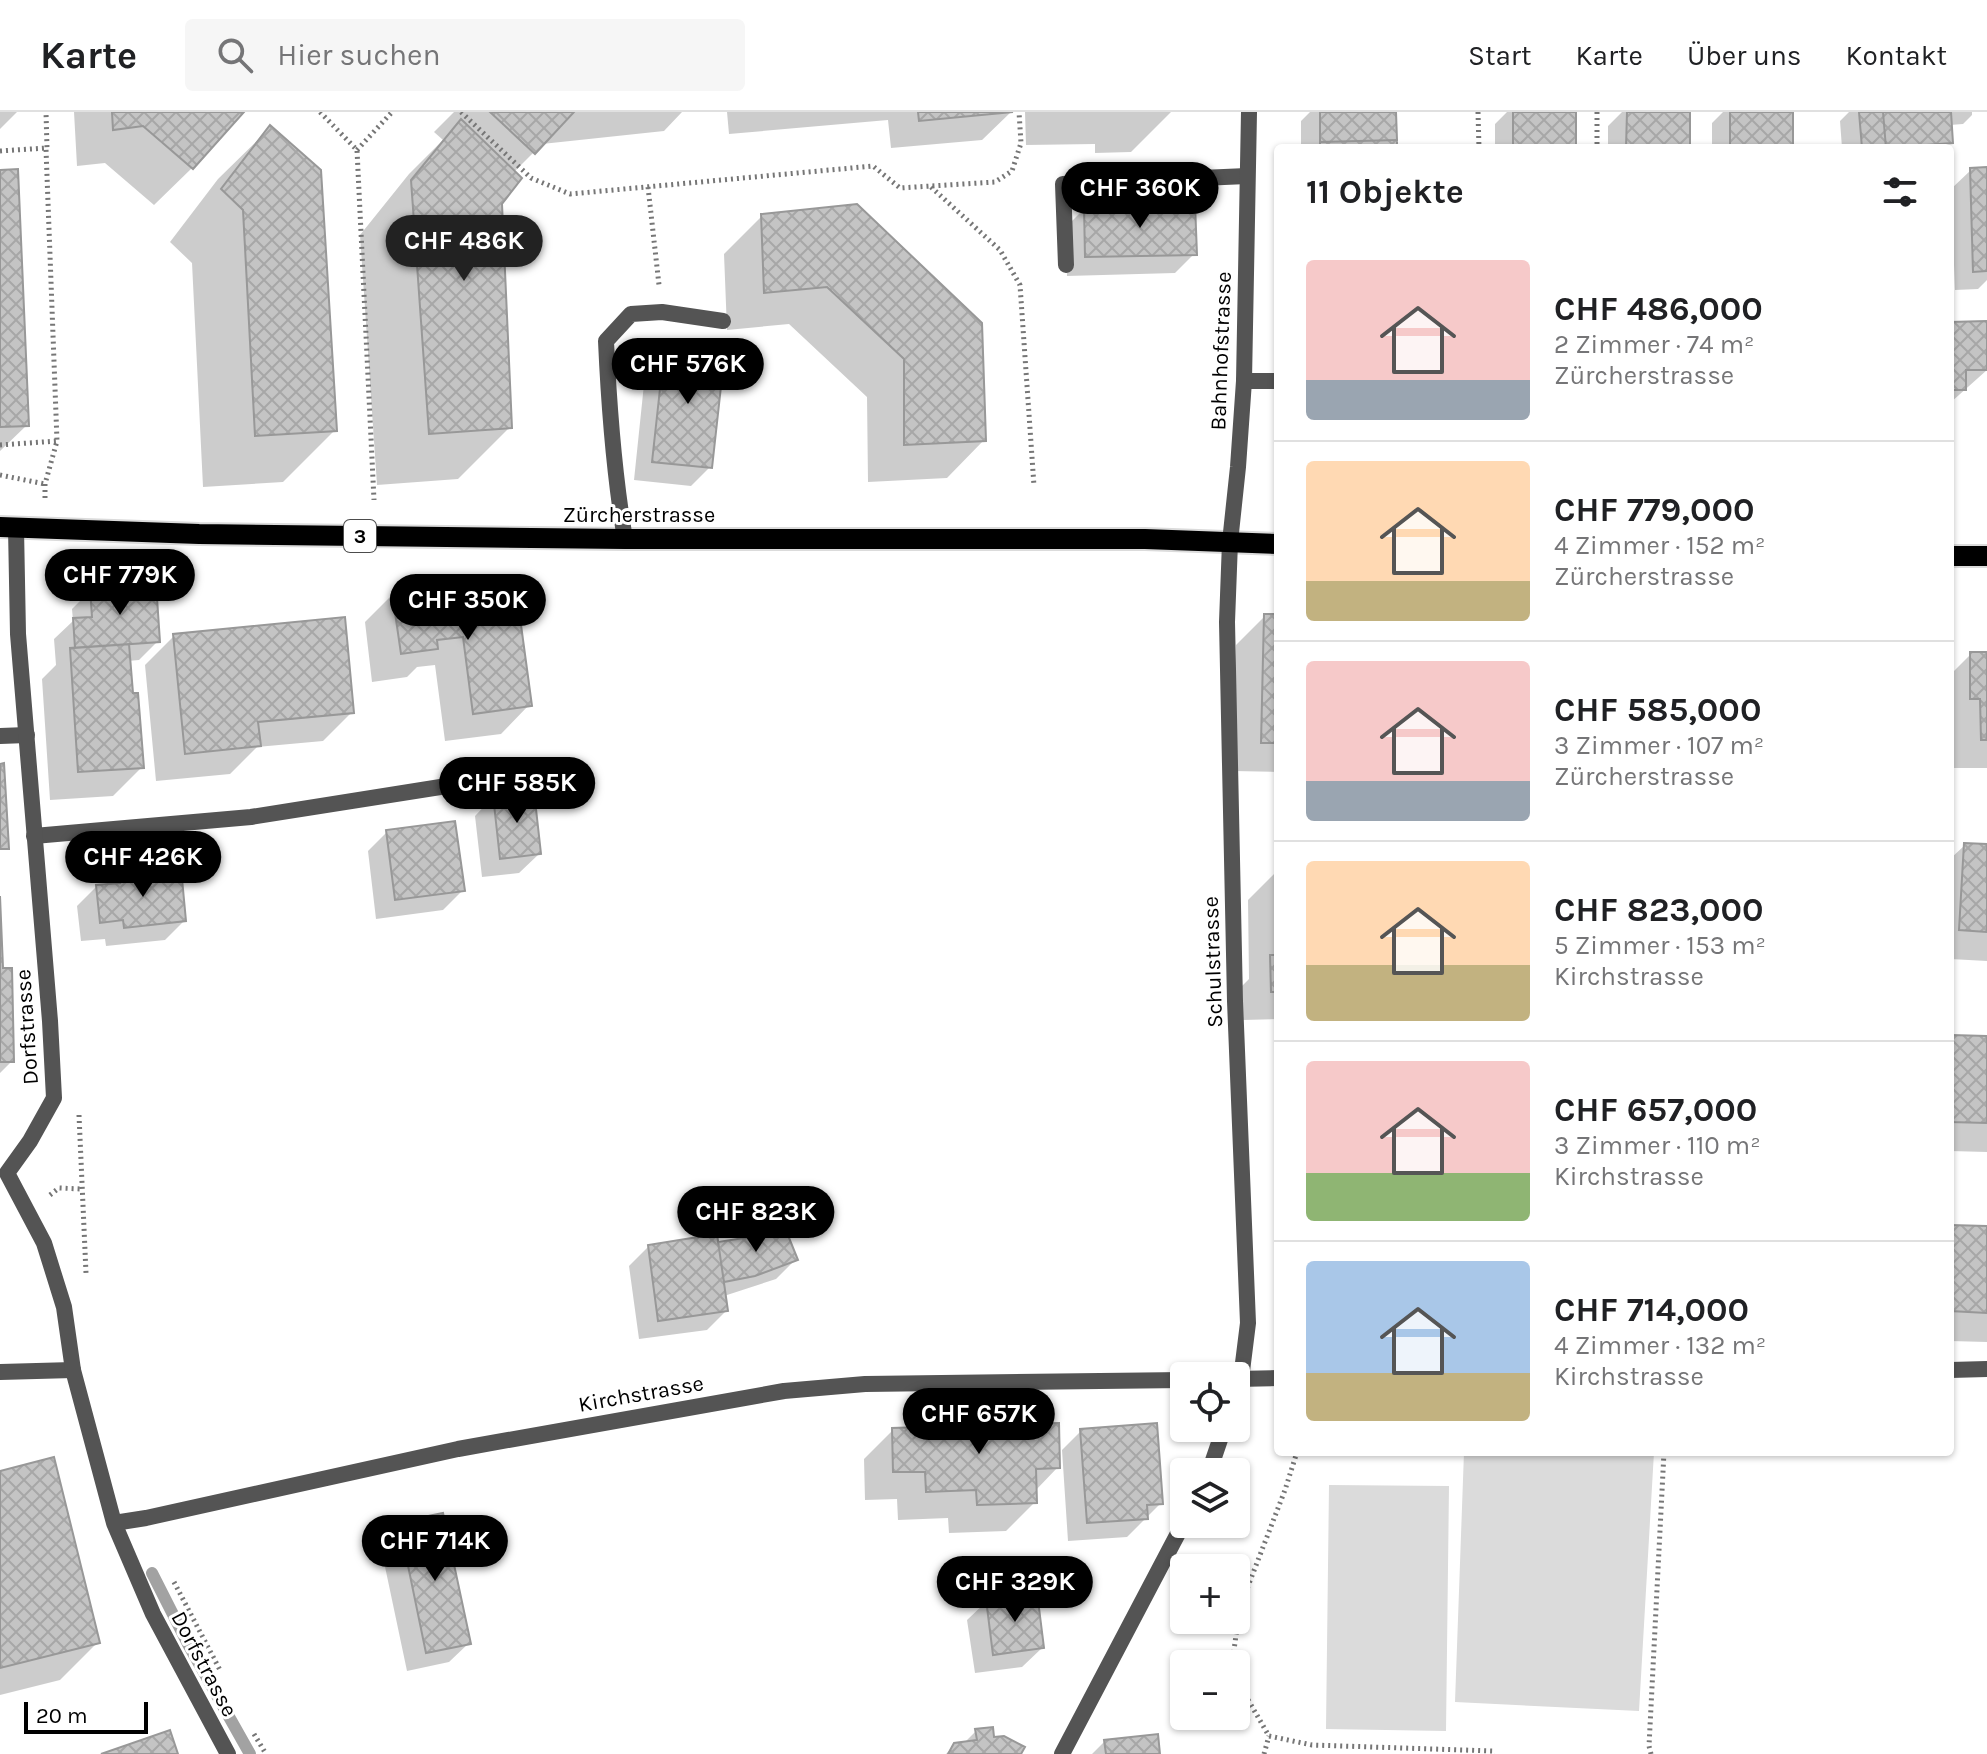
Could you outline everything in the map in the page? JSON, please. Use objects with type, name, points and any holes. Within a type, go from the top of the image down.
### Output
[{"type":"main road","name":"Zürcherstrasse","points":[[8,528],[199,534],[625,539],[1145,539],[1274,544]]},
{"type":"main road","points":[[1954,556],[1987,556]]},
{"type":"street","name":"Bahnhofstrasse","points":[[1230,542],[1244,381],[1249,112]]},
{"type":"street","points":[[1066,265],[1063,184],[1247,176]]},
{"type":"street","points":[[625,539],[609,406],[606,341],[631,314],[662,312],[723,321]]},
{"type":"street","points":[[1244,381],[1274,381]]},
{"type":"street","name":"Dorfstrasse","points":[[8,528],[54,1098],[30,1141],[4,1172],[44,1243],[64,1307],[73,1370],[114,1523],[153,1614],[228,1754]]},
{"type":"street","name":"Schulstrasse","points":[[1230,542],[1227,622],[1235,1001],[1248,1323],[1242,1362]]},
{"type":"street","points":[[0,736],[27,735]]},
{"type":"street","points":[[34,836],[251,817],[472,782]]},
{"type":"street","points":[[1954,1370],[1987,1369]]},
{"type":"street","points":[[0,1372],[73,1370]]},
{"type":"street","points":[[1250,1382],[1274,1378]]},
{"type":"street","name":"Kirchstrasse","points":[[114,1523],[458,1449],[784,1391],[865,1384],[1170,1380]]},
{"type":"street","points":[[1062,1754],[1176,1538]]},
{"type":"path","points":[[0,151],[47,148],[46,112]]},
{"type":"path","points":[[320,112],[357,150],[374,500]]},
{"type":"path","points":[[357,150],[392,112]]},
{"type":"path","points":[[461,112],[531,178],[570,194],[873,166],[900,188],[995,182],[1012,171],[1021,143],[1019,112]]},
{"type":"path","points":[[1478,112],[1479,144]]},
{"type":"path","points":[[1597,112],[1597,144]]},
{"type":"path","points":[[0,475],[45,484],[57,441],[46,149]]},
{"type":"path","points":[[931,186],[1000,250],[1020,285],[1034,486]]},
{"type":"path","points":[[648,187],[662,312]]},
{"type":"path","points":[[0,445],[57,441]]},
{"type":"path","points":[[79,1101],[86,1276]]},
{"type":"path","points":[[59,1188],[82,1189]]},
{"type":"path","points":[[1250,1576],[1296,1456]]},
{"type":"path","points":[[1651,1754],[1664,1456]]},
{"type":"path","points":[[168,1569],[222,1675]]},
{"type":"path","points":[[1250,1703],[1269,1736],[1264,1754]]},
{"type":"path","points":[[250,1727],[266,1754]]},
{"type":"path","points":[[1269,1736],[1312,1745],[1493,1751],[1494,1754]]},
{"type":"shaded area","points":[[1464,1456],[1654,1456],[1639,1711],[1455,1702]]},
{"type":"shaded area","points":[[1329,1485],[1449,1486],[1446,1731],[1326,1729]]},
{"type":"building","points":[[112,112],[244,112],[193,169],[143,126],[113,130]]},
{"type":"building","points":[[490,112],[574,112],[535,154]]},
{"type":"building","points":[[918,112],[1013,112],[919,121]]},
{"type":"building","points":[[1320,112],[1396,112],[1397,140],[1320,142]]},
{"type":"building","points":[[1513,112],[1576,112],[1576,144],[1513,144]]},
{"type":"building","points":[[1627,112],[1690,112],[1690,144],[1626,144]]},
{"type":"building","points":[[1730,112],[1793,112],[1793,144],[1730,144]]},
{"type":"building","points":[[1859,112],[1883,112],[1886,144],[1862,144]]},
{"type":"building","points":[[1883,112],[1951,112],[1953,143],[1886,144]]},
{"type":"building","points":[[461,119],[522,178],[502,204],[512,428],[429,434],[411,180]]},
{"type":"building","points":[[270,125],[321,170],[337,431],[255,436],[243,210],[221,189]]},
{"type":"building","points":[[1397,140],[1397,144],[1320,144]]},
{"type":"building","points":[[1987,167],[1987,271],[1973,272],[1970,168]]},
{"type":"building","points":[[18,169],[29,426],[0,427],[0,170]]},
{"type":"building","points":[[1195,203],[1197,255],[1085,257],[1084,206]]},
{"type":"building","points":[[857,204],[982,323],[986,441],[904,445],[904,359],[827,287],[764,293],[761,214]]},
{"type":"building","points":[[1987,321],[1987,370],[1966,370],[1966,390],[1954,390],[1954,322]]},
{"type":"building","points":[[665,343],[725,350],[712,468],[652,462]]},
{"type":"building","points":[[471,581],[476,615],[519,610],[532,706],[473,714],[463,637],[437,640],[438,649],[401,654],[392,592]]},
{"type":"building","points":[[156,583],[160,642],[75,648],[73,618],[92,617],[90,588]]},
{"type":"building","points":[[1264,614],[1274,614],[1274,743],[1261,743]]},
{"type":"building","points":[[345,617],[354,713],[258,722],[261,746],[185,754],[173,634]]},
{"type":"building","points":[[129,644],[133,693],[138,693],[144,768],[78,772],[70,648]]},
{"type":"building","points":[[1970,652],[1987,652],[1987,740],[1981,740],[1980,699],[1970,699]]},
{"type":"building","points":[[4,763],[9,849],[0,849],[0,764]]},
{"type":"building","points":[[534,791],[541,854],[500,859],[493,795]]},
{"type":"building","points":[[455,821],[465,891],[395,900],[386,830]]},
{"type":"building","points":[[1964,843],[1987,844],[1987,932],[1959,930]]},
{"type":"building","points":[[181,868],[186,921],[124,928],[123,920],[100,923],[96,885],[120,883],[119,875]]},
{"type":"building","points":[[0,896],[3,968],[12,968],[14,1062],[0,1062]]},
{"type":"building","points":[[1270,955],[1274,955],[1274,992],[1271,992]]},
{"type":"building","points":[[1954,1035],[1987,1036],[1987,1123],[1954,1122]]},
{"type":"building","points":[[783,1223],[798,1260],[755,1276],[724,1282],[718,1242],[750,1237]]},
{"type":"building","points":[[1954,1225],[1987,1226],[1987,1313],[1954,1311]]},
{"type":"building","points":[[717,1234],[728,1311],[658,1321],[648,1245]]},
{"type":"building","points":[[1023,1416],[1024,1424],[1059,1423],[1060,1468],[1036,1469],[1037,1503],[977,1505],[976,1490],[926,1492],[925,1472],[893,1472],[892,1428],[923,1427],[923,1419]]},
{"type":"building","points":[[1157,1423],[1163,1504],[1147,1505],[1148,1519],[1087,1523],[1080,1429]]},
{"type":"building","points":[[54,1457],[100,1643],[0,1668],[0,1471]]},
{"type":"building","points":[[443,1513],[471,1644],[426,1653],[399,1522]]},
{"type":"building","points":[[1037,1592],[1044,1648],[993,1655],[986,1599]]},
{"type":"building","points":[[993,1727],[994,1737],[1004,1736],[1025,1747],[1021,1754],[948,1754],[954,1743],[977,1740],[975,1729]]},
{"type":"building","points":[[170,1730],[178,1754],[101,1754]]},
{"type":"building","points":[[1158,1734],[1160,1754],[1106,1754],[1104,1740]]},
{"type":"waterway","points":[[152,1573],[250,1754]]}]
